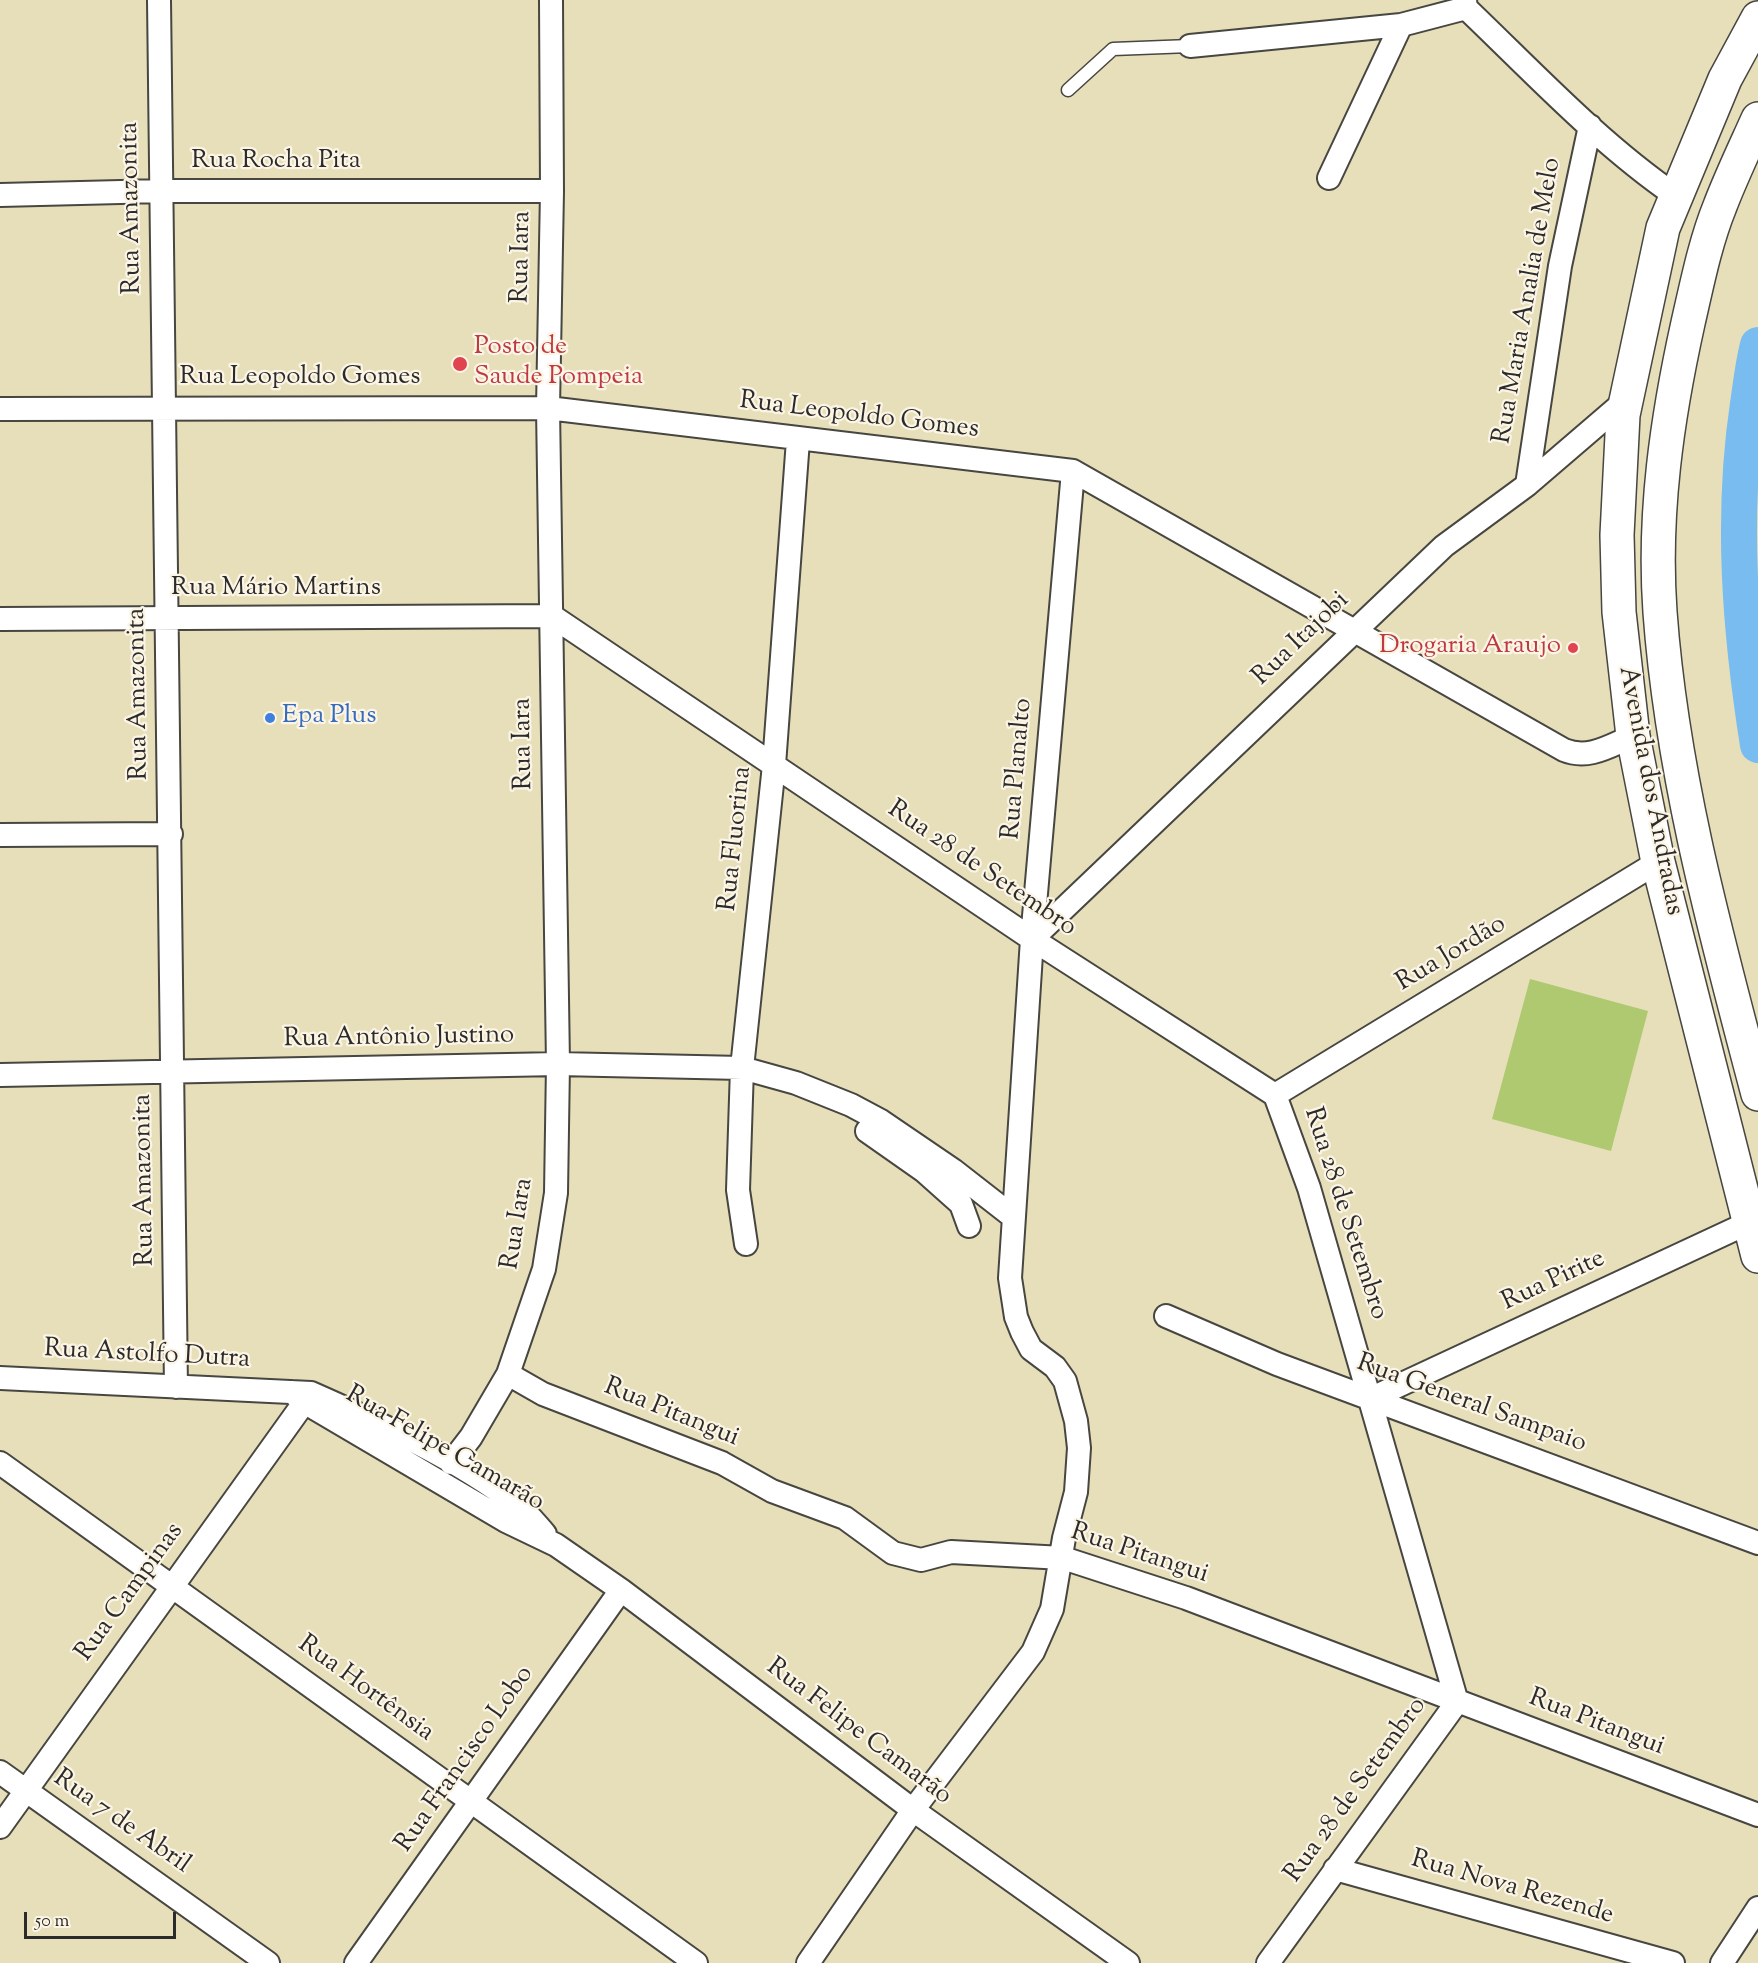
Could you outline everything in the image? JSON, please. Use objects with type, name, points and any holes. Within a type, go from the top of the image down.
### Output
[{"type":"main road","name":"Avenida dos Andradas","points":[[1758,18],[1725,79],[1663,228],[1626,400],[1618,477],[1617,546],[1620,623],[1633,736],[1658,862],[1754,1219],[1758,1256]]},
{"type":"main road","name":"Avenida dos Andradas","points":[[1758,119],[1719,208],[1695,293],[1670,405],[1661,480],[1660,610],[1672,727],[1698,855],[1758,1094]]},
{"type":"main road","points":[[1658,862],[1665,854],[1674,851],[1698,855]]},
{"type":"street","name":"Rua Amazonita","points":[[159,0],[174,1072],[176,1387]]},
{"type":"street","name":"Rua Iara","points":[[451,1462],[471,1437],[508,1374],[544,1269],[556,1193],[558,1064],[549,408],[552,191],[551,0]]},
{"type":"street","points":[[1190,46],[1401,25],[1465,4],[1590,126],[1644,173],[1676,196]]},
{"type":"street","points":[[1329,177],[1401,25]]},
{"type":"street","name":"Rua Maria Analia de Melo","points":[[1527,485],[1560,266],[1590,126]]},
{"type":"street","name":"Rua Rocha Pita","points":[[0,195],[161,191],[552,191]]},
{"type":"street","name":"Rua Itajobi","points":[[1032,939],[1354,629],[1444,546],[1527,485],[1626,400]]},
{"type":"street","name":"Rua Leopoldo Gomes","points":[[0,409],[549,408],[798,440],[1073,471],[1576,755],[1592,754],[1633,736]]},
{"type":"street","name":"Rua Fluorina","points":[[746,1244],[738,1190],[742,1068],[774,765],[798,440]]},
{"type":"street","name":"Rua Planalto","points":[[1012,1216],[1032,939],[1073,471]]},
{"type":"street","name":"Rua Mário Martins","points":[[0,618],[552,616]]},
{"type":"street","name":"Rua 28 de Setembro","points":[[552,616],[1032,939],[1275,1095],[1309,1188],[1372,1398],[1457,1702],[1268,1963]]},
{"type":"street","points":[[0,835],[171,834]]},
{"type":"street","name":"Rua Jordão","points":[[1275,1095],[1658,862]]},
{"type":"street","name":"Rua Antônio Justino","points":[[0,1075],[558,1064],[742,1068],[796,1083],[851,1105],[881,1121],[953,1170],[1012,1216]]},
{"type":"street","name":"Rua Antônio Justino","points":[[796,1083],[813,1099],[876,1136],[924,1171],[960,1204],[969,1226]]},
{"type":"street","points":[[808,1963],[913,1810],[1033,1652],[1052,1609],[1076,1492],[1079,1448],[1076,1421],[1065,1381],[1055,1367],[1031,1348],[1016,1317],[1010,1278],[1012,1216]]},
{"type":"street","name":"Rua Pirite","points":[[1372,1398],[1754,1219]]},
{"type":"street","name":"Rua General Sampaio","points":[[1166,1316],[1277,1364],[1758,1543]]},
{"type":"street","name":"Rua Pitangui","points":[[508,1374],[543,1394],[722,1463],[772,1491],[845,1518],[893,1553],[921,1560],[936,1554],[951,1552],[1063,1558],[1186,1598],[1758,1815]]},
{"type":"street","name":"Rua Astolfo Dutra","points":[[0,1378],[302,1396]]},
{"type":"street","name":"Rua Felipe Camarão","points":[[302,1396],[351,1410],[451,1462],[517,1505],[556,1545]]},
{"type":"street","name":"Rua Felipe Camarão","points":[[302,1396],[506,1521],[556,1545],[621,1590],[913,1810],[1128,1963]]},
{"type":"street","name":"Rua Campinas","points":[[0,1827],[302,1396]]},
{"type":"street","name":"Rua Hortênsia","points":[[0,1463],[696,1963]]},
{"type":"street","name":"Rua Francisco Lobo","points":[[356,1963],[621,1590]]},
{"type":"street","name":"Rua 7 de Abril","points":[[0,1772],[268,1963]]},
{"type":"street","name":"Rua Nova Rezende","points":[[1335,1869],[1673,1963]]},
{"type":"street","points":[[1722,1963],[1758,1908]]},
{"type":"lane","points":[[1068,90],[1113,49],[1190,46]]},
{"type":"green space","points":[[1530,979],[1648,1011],[1611,1151],[1492,1119]]},
{"type":"waterway","points":[[1758,345],[1743,447],[1739,532],[1742,617],[1758,745]]},
{"type":"place","name":"Posto de Saude Pompeia","points":[[460,364]]},
{"type":"place","name":"Drogaria Araujo","points":[[1573,648]]},
{"type":"place","name":"Epa Plus","points":[[270,718]]}]
